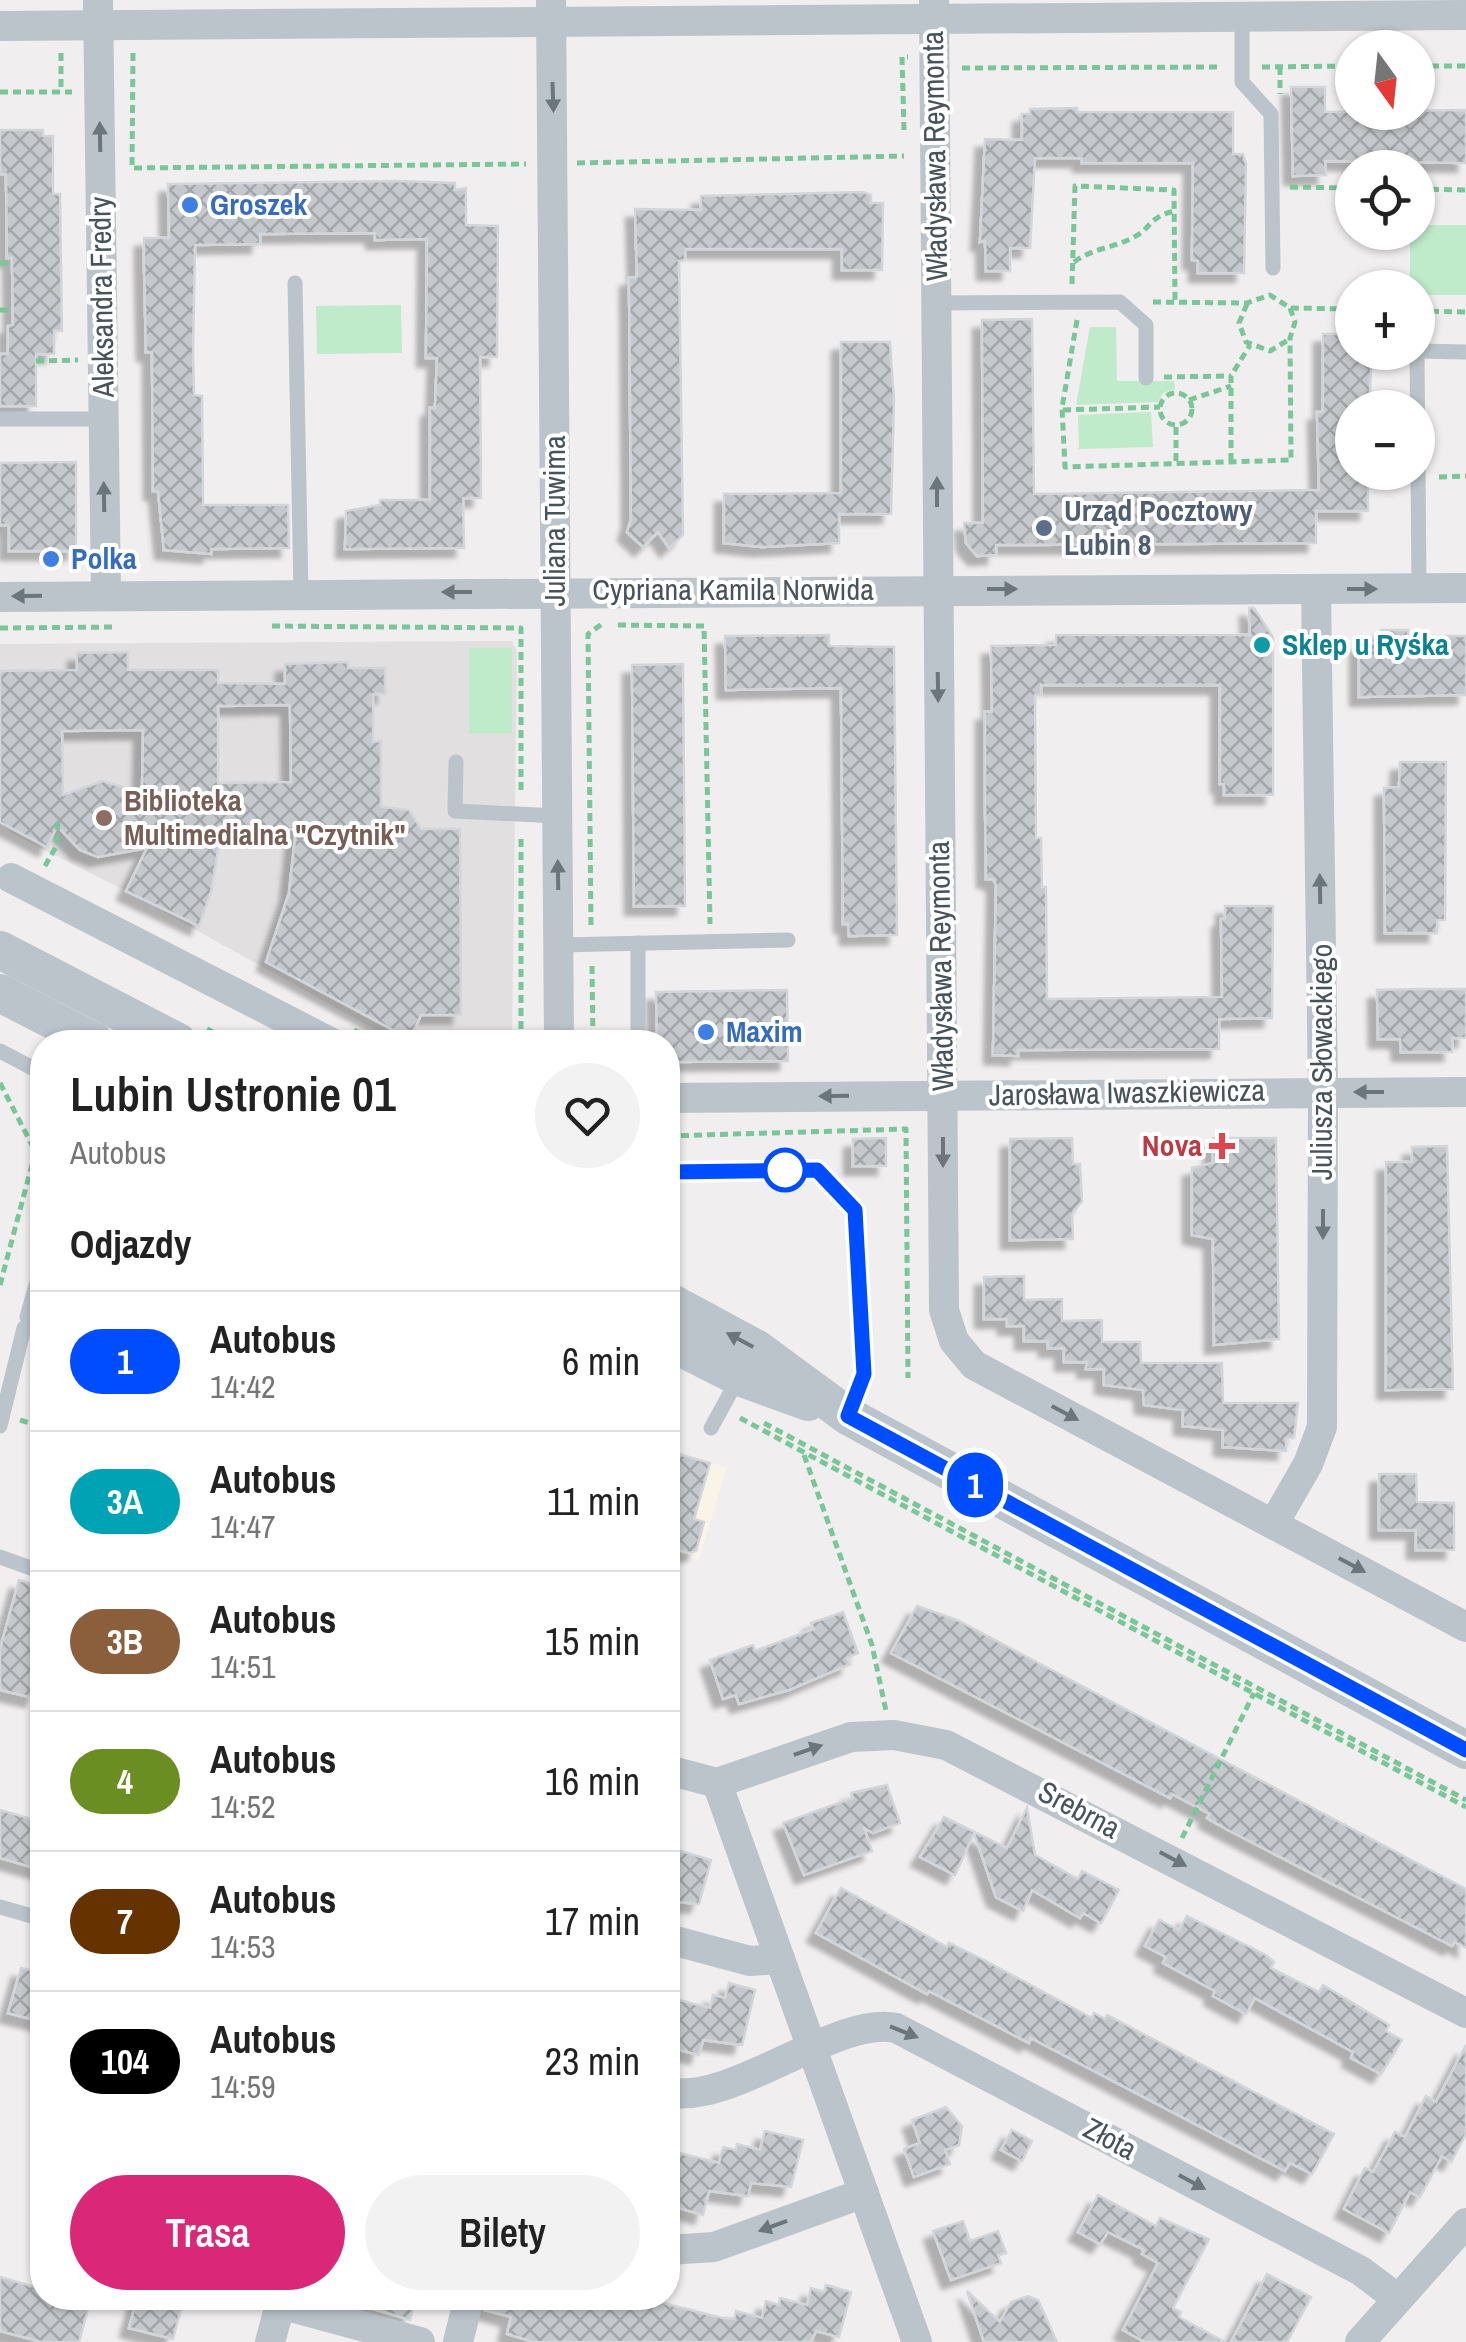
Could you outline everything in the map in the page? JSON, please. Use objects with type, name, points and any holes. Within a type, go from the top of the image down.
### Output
[{"type":"street","name":"Władysława Reymonta","points":[[934,10],[944,1310],[954,1342],[974,1366],[1466,1627]]},
{"type":"street","points":[[0,26],[98,13],[133,26],[551,11],[1466,15]]},
{"type":"street","name":"Juliana Tuwima","points":[[551,11],[559,1030]]},
{"type":"street","name":"Aleksandra Fredry","points":[[98,13],[106,594]]},
{"type":"street","name":"Cypriana Kamila Norwida","points":[[0,597],[1466,588]]},
{"type":"street","name":"Juliusza Słowackiego","points":[[1274,1523],[1308,1464],[1322,1427],[1323,1092],[1316,589]]},
{"type":"street","points":[[11,878],[307,1030]]},
{"type":"street","points":[[0,950],[155,1030]]},
{"type":"street","points":[[0,993],[72,1030]]},
{"type":"street","name":"Jarosława Iwaszkiewicza","points":[[680,1098],[1466,1092]]},
{"type":"street","points":[[680,1307],[757,1349],[848,1416],[1466,1750]]},
{"type":"street","points":[[680,1352],[729,1396],[848,1416]]},
{"type":"street","name":"Srebrna","points":[[717,1783],[830,1742],[888,1735],[926,1739],[971,1754],[1466,2013]]},
{"type":"street","points":[[680,1773],[717,1783],[917,2342]]},
{"type":"street","points":[[680,1942],[750,1961],[780,1959]]},
{"type":"street","name":"Złota","points":[[680,2092],[700,2092],[867,2027],[903,2030],[1361,2271],[1398,2300]]},
{"type":"street","points":[[680,2249],[714,2248],[864,2194]]},
{"type":"street","points":[[1360,2342],[1466,2224]]},
{"type":"street","points":[[270,2342],[279,2310]]},
{"type":"street","points":[[312,2310],[420,2342]]},
{"type":"street","points":[[458,2342],[466,2310]]},
{"type":"lane","points":[[1242,17],[1242,82],[1271,114],[1273,268]]},
{"type":"lane","points":[[295,283],[301,593]]},
{"type":"lane","points":[[936,303],[1120,302],[1146,325],[1146,378]]},
{"type":"lane","points":[[1435,352],[1466,352]]},
{"type":"lane","points":[[0,419],[103,419]]},
{"type":"lane","points":[[1418,490],[1419,589]]},
{"type":"lane","points":[[456,762],[455,811],[557,816]]},
{"type":"lane","points":[[558,945],[788,940]]},
{"type":"lane","points":[[638,943],[638,1030]]},
{"type":"lane","points":[[0,1051],[30,1067]]},
{"type":"lane","points":[[680,1172],[817,1170],[855,1210],[864,1374],[848,1416]]},
{"type":"lane","points":[[0,1426],[30,1308]]},
{"type":"lane","points":[[711,1428],[729,1396]]},
{"type":"lane","points":[[0,1557],[30,1568]]},
{"type":"lane","points":[[0,1906],[30,1915]]},
{"type":"path","points":[[133,26],[132,168],[904,158],[902,57],[952,56],[952,68],[1335,66]]},
{"type":"path","points":[[1435,66],[1466,66]]},
{"type":"path","points":[[0,92],[132,92]]},
{"type":"path","points":[[1175,302],[1174,190],[1075,186],[1076,302],[1062,410],[1065,467],[1291,460],[1290,338],[1295,322],[1290,308]]},
{"type":"path","points":[[1282,187],[1335,188]]},
{"type":"path","points":[[1435,189],[1466,190]]},
{"type":"path","points":[[1073,263],[1088,252],[1115,247],[1136,237],[1152,217],[1174,211]]},
{"type":"path","points":[[0,263],[12,263]]},
{"type":"path","points":[[1120,302],[1247,304],[1270,295],[1290,308],[1335,309]]},
{"type":"path","points":[[1247,304],[1239,323],[1250,346]]},
{"type":"path","points":[[0,310],[12,310]]},
{"type":"path","points":[[1435,311],[1466,312]]},
{"type":"path","points":[[1250,346],[1270,350],[1290,338]]},
{"type":"path","points":[[1230,460],[1231,376],[1250,346]]},
{"type":"path","points":[[36,361],[84,360]]},
{"type":"path","points":[[1146,378],[1231,376]]},
{"type":"path","points":[[1176,424],[1164,419],[1160,406],[1164,398],[1174,393],[1189,400],[1231,386]]},
{"type":"path","points":[[1176,424],[1190,416],[1189,400]]},
{"type":"path","points":[[1062,410],[1160,406]]},
{"type":"path","points":[[1176,424],[1176,461]]},
{"type":"path","points":[[1435,477],[1466,476]]},
{"type":"path","points":[[593,1030],[588,634],[596,624],[704,626],[712,620]]},
{"type":"path","points":[[262,623],[282,630],[521,628]]},
{"type":"path","points":[[0,628],[132,626]]},
{"type":"path","points":[[704,626],[711,942]]},
{"type":"path","points":[[45,866],[57,846],[58,818]]},
{"type":"path","points":[[0,1083],[30,1141]]},
{"type":"path","points":[[0,1286],[30,1165]]},
{"type":"path","points":[[729,1396],[804,1452],[1254,1694],[1466,1803]]},
{"type":"path","points":[[729,1396],[1466,1803]]},
{"type":"path","points":[[804,1452],[877,1662],[888,1735]]},
{"type":"path","points":[[1172,1859],[1254,1694]]},
{"type":"shaded area","points":[[512,641],[517,652],[512,1030],[376,1030],[126,891],[13,834],[0,823],[0,644]]},
{"type":"shaded area","points":[[680,1454],[727,1467],[699,1560],[680,1555]]},
{"type":"green space","points":[[1435,225],[1466,225],[1466,295],[1435,295],[1435,270],[1410,270],[1410,250],[1435,250]]},
{"type":"green space","points":[[401,305],[402,353],[317,354],[316,306]]},
{"type":"green space","points":[[1090,327],[1116,327],[1117,381],[1174,381],[1175,389],[1163,393],[1158,402],[1076,405]]},
{"type":"green space","points":[[1151,412],[1153,447],[1079,449],[1078,415]]},
{"type":"green space","points":[[469,648],[512,648],[512,733],[469,733]]},
{"type":"building","points":[[1291,87],[1325,87],[1325,112],[1335,112],[1335,130],[1435,130],[1435,110],[1466,110],[1466,163],[1435,163],[1435,150],[1335,150],[1335,161],[1325,161],[1326,175],[1293,176]]},
{"type":"building","points":[[1077,108],[1077,112],[1233,112],[1233,154],[1243,154],[1246,164],[1244,273],[1198,273],[1198,261],[1192,260],[1193,163],[1082,163],[1082,158],[1035,158],[1030,248],[1010,248],[1010,271],[986,271],[985,241],[980,242],[985,139],[1022,140],[1022,114],[1030,114],[1030,109]]},
{"type":"building","points":[[0,130],[43,130],[43,136],[53,136],[53,194],[60,194],[62,331],[54,331],[54,354],[36,354],[36,406],[0,406],[0,354],[8,354],[8,326],[13,325],[12,258],[7,258],[6,174],[0,174]]},
{"type":"building","points":[[455,183],[455,190],[466,188],[466,225],[498,226],[497,357],[480,357],[481,498],[463,498],[464,548],[345,549],[346,511],[380,505],[380,500],[430,500],[430,408],[435,408],[437,358],[426,358],[427,239],[375,240],[375,233],[260,234],[260,244],[195,245],[194,395],[202,396],[203,505],[288,505],[289,548],[211,549],[211,554],[164,550],[158,491],[153,491],[152,352],[146,352],[144,238],[169,238],[168,184]]},
{"type":"building","points":[[863,192],[871,195],[871,203],[883,203],[882,270],[842,270],[842,249],[685,249],[685,260],[679,261],[683,535],[669,548],[658,532],[643,547],[627,532],[631,519],[629,278],[637,277],[635,209],[701,210],[701,196]]},
{"type":"building","points":[[1032,319],[1034,494],[1319,490],[1317,412],[1323,412],[1323,334],[1335,334],[1335,370],[1371,370],[1370,390],[1335,390],[1335,490],[1368,490],[1368,511],[1316,511],[1316,543],[996,545],[996,555],[977,556],[966,543],[964,523],[983,523],[982,320]]},
{"type":"building","points":[[841,342],[890,342],[894,400],[891,514],[839,514],[839,543],[762,547],[724,543],[724,494],[841,493]]},
{"type":"building","points":[[76,462],[76,551],[9,551],[9,525],[0,525],[0,463]]},
{"type":"building","points":[[1249,608],[1254,608],[1273,637],[1273,795],[1224,795],[1224,784],[1220,784],[1220,685],[1041,685],[1041,695],[1035,695],[1036,838],[1041,838],[1042,887],[1046,887],[1047,999],[1222,997],[1221,919],[1225,918],[1225,906],[1273,906],[1272,1018],[1219,1019],[1219,1049],[1018,1050],[1018,1056],[993,1055],[996,885],[993,879],[986,879],[985,804],[985,712],[992,712],[991,646],[1056,645],[1056,635],[1250,635]]},
{"type":"building","points":[[1381,630],[1408,630],[1408,636],[1466,636],[1466,695],[1359,697],[1359,643],[1381,643]]},
{"type":"building","points":[[829,635],[829,646],[894,647],[897,935],[849,936],[848,924],[843,924],[841,688],[726,690],[725,636]]},
{"type":"building","points":[[128,652],[128,670],[218,670],[218,683],[285,684],[285,664],[348,662],[348,668],[385,668],[385,694],[373,694],[373,742],[381,741],[381,807],[409,810],[421,829],[460,829],[461,1015],[421,1015],[414,1030],[393,1030],[266,962],[289,893],[296,829],[221,832],[211,892],[199,926],[126,891],[147,848],[98,857],[80,850],[57,826],[47,847],[0,822],[0,671],[77,670],[77,653]],"holes":[[[290,705],[291,782],[218,783],[218,706]],[[143,730],[142,793],[103,781],[63,795],[62,731]]]},
{"type":"building","points":[[683,664],[685,906],[634,906],[632,665]]},
{"type":"building","points":[[1400,762],[1446,762],[1445,920],[1437,920],[1437,933],[1385,933],[1384,788],[1399,787]]},
{"type":"building","points":[[1466,989],[1466,1038],[1452,1038],[1452,1052],[1401,1052],[1400,1039],[1378,1039],[1377,990]]},
{"type":"building","points":[[787,990],[788,1061],[680,1062],[680,1030],[657,1030],[656,992]]},
{"type":"building","points":[[886,1138],[886,1166],[853,1166],[853,1139]]},
{"type":"building","points":[[1072,1138],[1073,1164],[1080,1164],[1082,1201],[1072,1214],[1073,1239],[1010,1240],[1010,1139]]},
{"type":"building","points":[[1213,1138],[1276,1138],[1279,1339],[1214,1345],[1213,1239],[1192,1235],[1192,1168],[1213,1163]]},
{"type":"building","points":[[1447,1146],[1453,1389],[1386,1390],[1386,1162],[1412,1162],[1412,1147]]},
{"type":"building","points":[[1024,1276],[1024,1300],[1062,1299],[1062,1321],[1102,1320],[1102,1342],[1140,1342],[1141,1363],[1222,1363],[1223,1403],[1298,1403],[1294,1438],[1286,1438],[1286,1451],[1223,1447],[1223,1430],[1183,1426],[1183,1410],[1144,1405],[1143,1390],[1104,1385],[1104,1369],[1086,1369],[1087,1362],[1064,1362],[1064,1348],[1048,1348],[1048,1341],[1024,1341],[1024,1326],[1007,1326],[1007,1319],[984,1319],[984,1277]]},
{"type":"building","points":[[680,1454],[710,1463],[694,1519],[704,1522],[696,1551],[680,1550]]},
{"type":"building","points":[[1379,1474],[1416,1474],[1417,1502],[1454,1503],[1454,1550],[1416,1550],[1416,1530],[1379,1530]]},
{"type":"building","points":[[19,1580],[30,1583],[30,1697],[0,1690],[0,1649]]},
{"type":"building","points":[[917,1606],[957,1620],[1466,1889],[1466,1948],[1455,1942],[1452,1946],[1228,1830],[1207,1818],[1210,1814],[1172,1794],[1170,1798],[891,1653]]},
{"type":"building","points":[[843,1612],[858,1653],[847,1658],[850,1664],[789,1690],[739,1704],[736,1695],[723,1699],[710,1660],[753,1645],[755,1651],[814,1629],[811,1623]]},
{"type":"building","points":[[887,1785],[900,1823],[873,1833],[864,1828],[872,1851],[804,1875],[783,1823],[853,1798],[851,1793]]},
{"type":"building","points":[[1027,1808],[1035,1855],[1078,1879],[1082,1871],[1119,1890],[1101,1923],[1083,1913],[1080,1918],[1032,1890],[1023,1911],[996,1897],[974,1833],[955,1875],[920,1857],[944,1817],[1007,1848]]},
{"type":"building","points":[[0,1810],[30,1819],[30,1867],[0,1858]]},
{"type":"building","points":[[680,1851],[711,1860],[699,1904],[680,1902]]},
{"type":"building","points":[[841,1888],[947,1947],[949,1943],[984,1960],[1092,2018],[1094,2013],[1105,2019],[1107,2015],[1334,2134],[1312,2174],[1290,2163],[1285,2171],[1031,2038],[1029,2043],[929,1991],[927,1994],[816,1933]]},
{"type":"building","points":[[1187,1916],[1266,1955],[1274,1962],[1271,1968],[1319,1992],[1323,1985],[1389,2025],[1386,2031],[1402,2040],[1381,2074],[1351,2058],[1353,2052],[1255,1998],[1246,2014],[1213,1996],[1215,1991],[1163,1963],[1166,1957],[1145,1946],[1159,1920],[1179,1930]]},
{"type":"building","points":[[21,1968],[30,1970],[30,2019],[8,2013]]},
{"type":"building","points":[[729,1983],[755,1990],[742,2045],[703,2040],[699,2055],[680,2050],[680,2000],[710,2008],[713,1995],[725,1998]]},
{"type":"building","points":[[1466,2045],[1466,2134],[1451,2162],[1442,2156],[1420,2197],[1410,2192],[1389,2233],[1344,2209],[1365,2168],[1373,2172],[1395,2132],[1405,2137],[1426,2096],[1436,2102]]},
{"type":"building","points":[[946,2107],[962,2126],[959,2145],[945,2150],[950,2164],[914,2177],[904,2149],[920,2143],[912,2120]]},
{"type":"building","points":[[1012,2130],[1032,2141],[1022,2161],[1001,2150]]},
{"type":"building","points":[[765,2131],[803,2140],[791,2187],[751,2183],[748,2196],[709,2191],[703,2215],[680,2208],[680,2153],[719,2163],[723,2147],[736,2150],[737,2144],[760,2150]]},
{"type":"building","points":[[1098,2195],[1156,2226],[1160,2218],[1209,2239],[1173,2308],[1181,2312],[1179,2317],[1225,2342],[1145,2342],[1123,2330],[1158,2263],[1142,2254],[1144,2250],[1108,2232],[1100,2244],[1078,2232]]},
{"type":"building","points":[[963,2221],[970,2241],[998,2231],[1006,2253],[998,2255],[1001,2263],[951,2280],[933,2231]]},
{"type":"building","points":[[1267,2274],[1311,2297],[1287,2342],[1231,2342]]},
{"type":"building","points":[[0,2277],[30,2286],[30,2310],[88,2310],[79,2342],[42,2342],[0,2331]]},
{"type":"building","points":[[826,2285],[851,2292],[839,2337],[816,2331],[811,2342],[534,2342],[507,2334],[511,2317],[485,2310],[680,2307],[722,2318],[734,2319],[736,2311],[762,2318],[766,2301],[779,2305],[780,2298],[807,2305],[811,2288],[824,2292]]},
{"type":"building","points":[[967,2291],[1000,2322],[1011,2302],[1028,2296],[1038,2300],[1057,2342],[984,2342]]},
{"type":"building","points":[[134,2310],[181,2310],[173,2339],[129,2328]]},
{"type":"building","points":[[377,2310],[412,2310],[410,2320]]},
{"type":"bus line","name":"1","points":[[680,1172],[817,1170],[855,1210],[864,1374],[848,1416],[1466,1750]]},
{"type":"place","name":"Groszek","points":[[190,205]]},
{"type":"place","name":"Urząd Pocztowy Lubin 8","points":[[1044,528]]},
{"type":"place","name":"Polka","points":[[51,559]]},
{"type":"place","name":"Sklep u Ryśka","points":[[1262,645]]},
{"type":"place","name":"Biblioteka Multimedialna \"Czytnik\"","points":[[104,818]]},
{"type":"place","name":"Maxim","points":[[706,1032]]},
{"type":"place","name":"Nova","points":[[1222,1146]]}]
